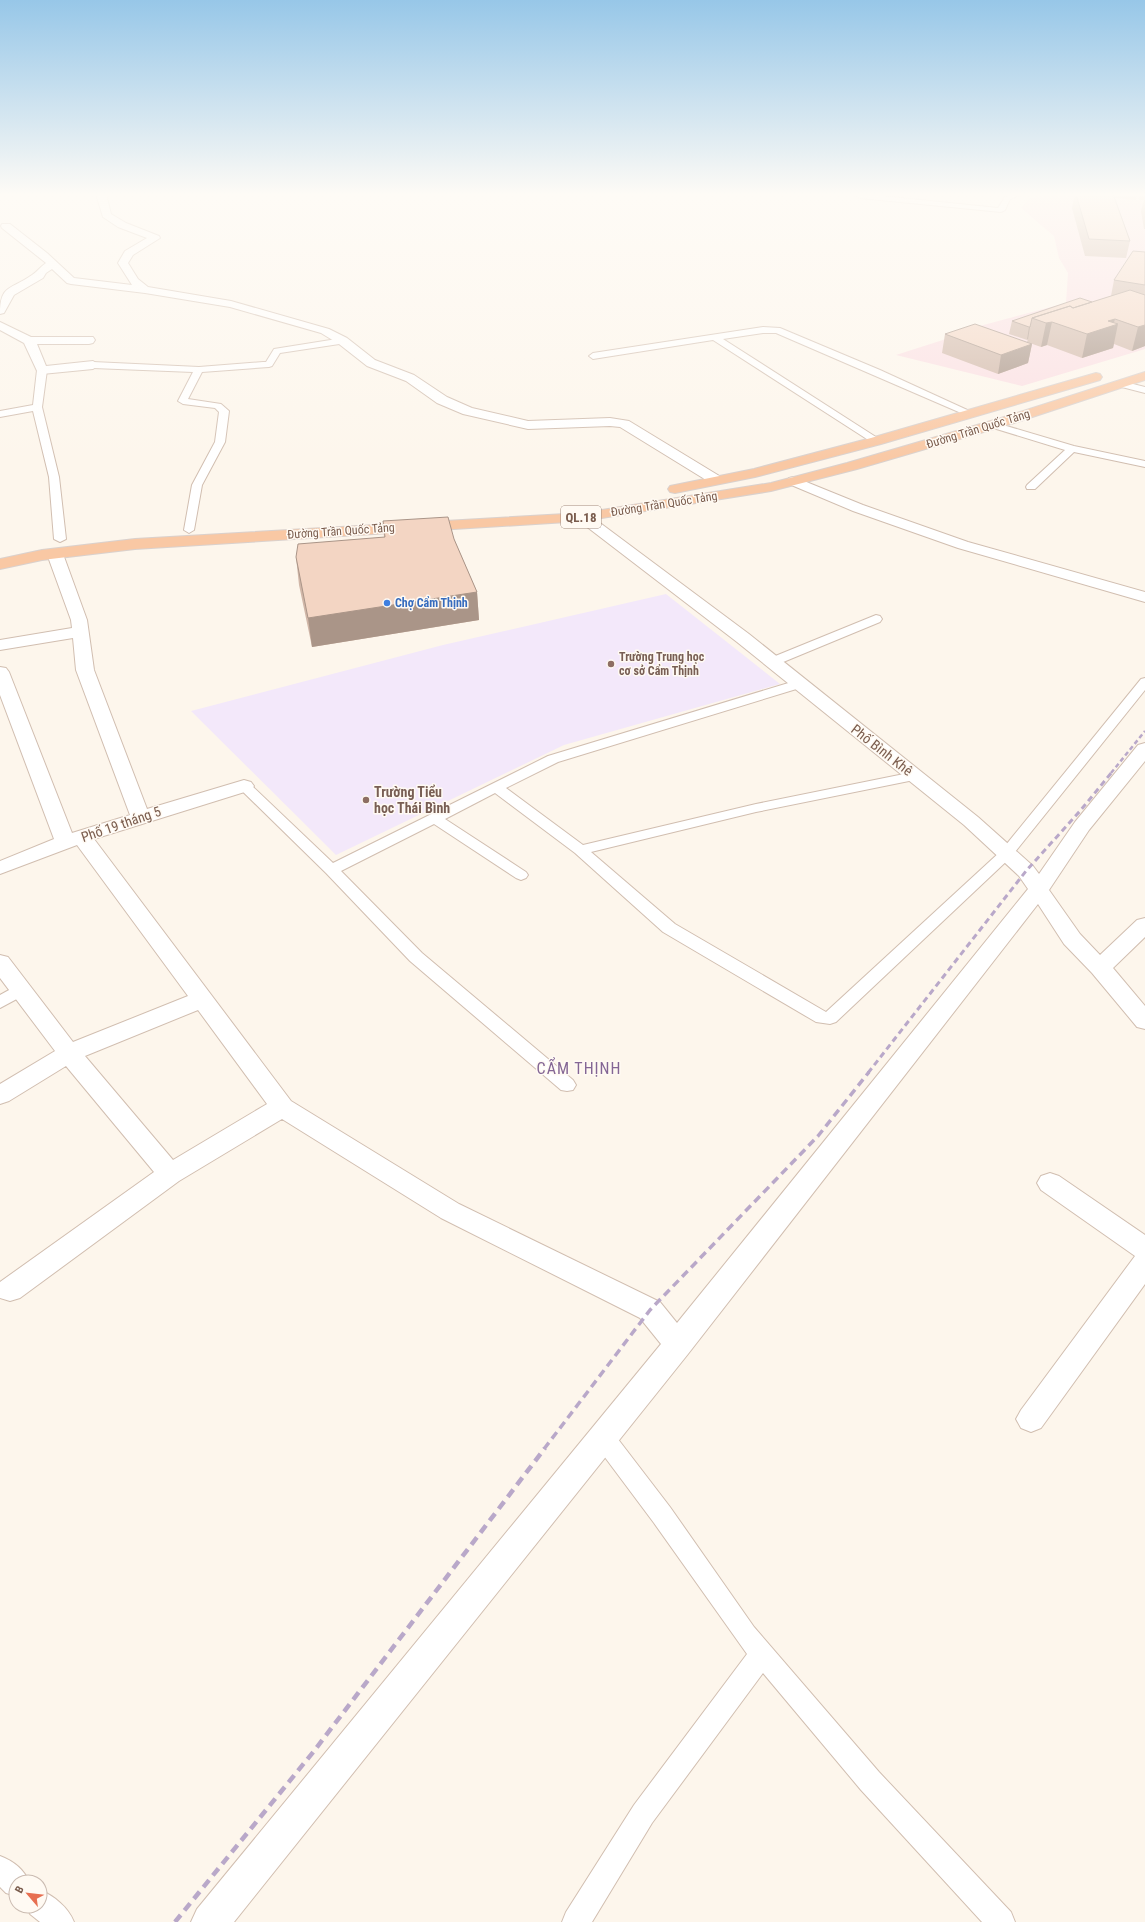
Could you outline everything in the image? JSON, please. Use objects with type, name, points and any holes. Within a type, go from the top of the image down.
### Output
[{"type":"highway","name":"Đường Trần Quốc Tảng","points":[[22,545],[57,547],[135,544],[349,525],[578,510],[771,487],[993,424],[1121,384],[1140,368]]},
{"type":"highway","name":"Đường Trần Quốc Tảng","points":[[612,498],[666,491],[755,473],[876,441],[1111,372]]},
{"type":"highway","points":[[971,414],[993,424]]},
{"type":"highway","name":"Đường Trần Quốc Tảng","points":[[0,564],[57,547],[189,530],[349,525]]},
{"type":"street","points":[[0,312],[9,292],[24,284]]},
{"type":"street","points":[[93,284],[146,290],[231,304],[325,331],[343,341],[371,363],[410,378],[442,400],[468,411],[528,425],[610,422],[624,424],[716,480]]},
{"type":"street","points":[[138,284],[146,290]]},
{"type":"street","points":[[0,325],[29,340],[88,340]]},
{"type":"street","points":[[29,340],[42,370],[93,366]]},
{"type":"street","points":[[794,481],[858,508],[963,545],[1145,597]]},
{"type":"street","name":"Phố Bình Khê","points":[[578,510],[744,638],[799,684],[971,821],[1026,871],[1072,939],[1100,968],[1145,1021]]},
{"type":"street","points":[[57,547],[79,620],[85,670],[140,816]]},
{"type":"street","points":[[0,646],[81,632]]},
{"type":"street","points":[[0,672],[74,840],[203,999],[282,1107],[378,1168],[450,1211],[650,1310],[678,1345]]},
{"type":"street","points":[[210,1922],[678,1345],[1038,889],[1082,826],[1145,749]]},
{"type":"street","name":"Phố 19 tháng 5","points":[[0,868],[140,816],[244,786]]},
{"type":"street","points":[[1100,968],[1145,925]]},
{"type":"street","points":[[0,962],[69,1053],[170,1174]]},
{"type":"street","points":[[0,1095],[69,1053],[203,999]]},
{"type":"street","points":[[10,1290],[170,1174],[282,1107]]},
{"type":"street","points":[[1050,1183],[1145,1249]]},
{"type":"street","points":[[1031,1419],[1145,1263]]},
{"type":"lane","points":[[593,356],[769,329],[786,333],[971,414]]},
{"type":"lane","points":[[716,338],[876,441]]},
{"type":"lane","points":[[93,366],[199,370],[263,365],[270,364],[277,351],[343,341]]},
{"type":"lane","points":[[42,370],[37,407],[54,477],[57,547]]},
{"type":"lane","points":[[189,530],[197,485],[220,442],[224,411],[218,406],[184,401],[183,399],[199,370]]},
{"type":"lane","points":[[1121,384],[1145,390]]},
{"type":"lane","points":[[0,414],[37,407]]},
{"type":"lane","points":[[993,424],[1072,449],[1145,464]]},
{"type":"lane","points":[[1031,487],[1072,449]]},
{"type":"lane","points":[[772,662],[876,619]]},
{"type":"lane","points":[[496,787],[580,850],[669,928],[826,1019],[830,1018],[1006,854],[1145,682]]},
{"type":"lane","points":[[331,870],[553,759],[799,684]]},
{"type":"lane","points":[[580,850],[756,808],[914,776]]},
{"type":"lane","points":[[244,786],[331,870],[416,957],[567,1085]]},
{"type":"lane","points":[[434,818],[521,875]]},
{"type":"lane","points":[[0,1002],[20,990]]},
{"type":"lane","points":[[603,1437],[662,1515],[746,1635],[870,1781],[1001,1922]]},
{"type":"lane","points":[[576,1922],[643,1814],[762,1654]]},
{"type":"lane","points":[[0,1869],[8,1876]]},
{"type":"lane","points":[[48,1911],[60,1922]]},
{"type":"shaded area","points":[[1067,284],[1145,284],[1145,349],[1022,386],[896,355],[946,339],[965,330],[1066,303]]},
{"type":"shaded area","points":[[666,594],[780,684],[564,745],[336,855],[191,711],[443,645]]},
{"type":"building","points":[[1130,290],[1145,295],[1145,325],[1138,327],[1115,319],[1108,321],[1118,324],[1087,334],[1052,322],[1046,323],[1032,318],[1070,306],[1073,308]]},
{"type":"building","points":[[1080,298],[1092,302],[1073,308],[1070,306],[1032,318],[1030,327],[1012,321]]},
{"type":"building","points":[[975,324],[1032,344],[1001,355],[945,334]]},
{"type":"building","name":"Chợ Cẩm Thịnh","points":[[448,517],[454,539],[477,592],[308,618],[296,557],[298,544],[385,537],[383,521]]},
{"type":"railway","points":[[1111,773],[1145,731]]},
{"type":"railway","points":[[868,1073],[1026,871],[1080,811],[1112,772]]},
{"type":"railway","points":[[544,1449],[650,1310],[818,1136],[869,1072]]},
{"type":"railway","points":[[175,1922],[314,1751],[545,1448]]},
{"type":"place","name":"Chợ Cẩm Thịnh","points":[[387,603]]},
{"type":"place","name":"Trường Trung học cơ sở Cẩm Thịnh","points":[[611,664]]},
{"type":"place","name":"Trường Tiểu học Thái Bình","points":[[366,800]]},
{"type":"district","name":"CẨM THỊNH","points":[[579,1068]]}]
